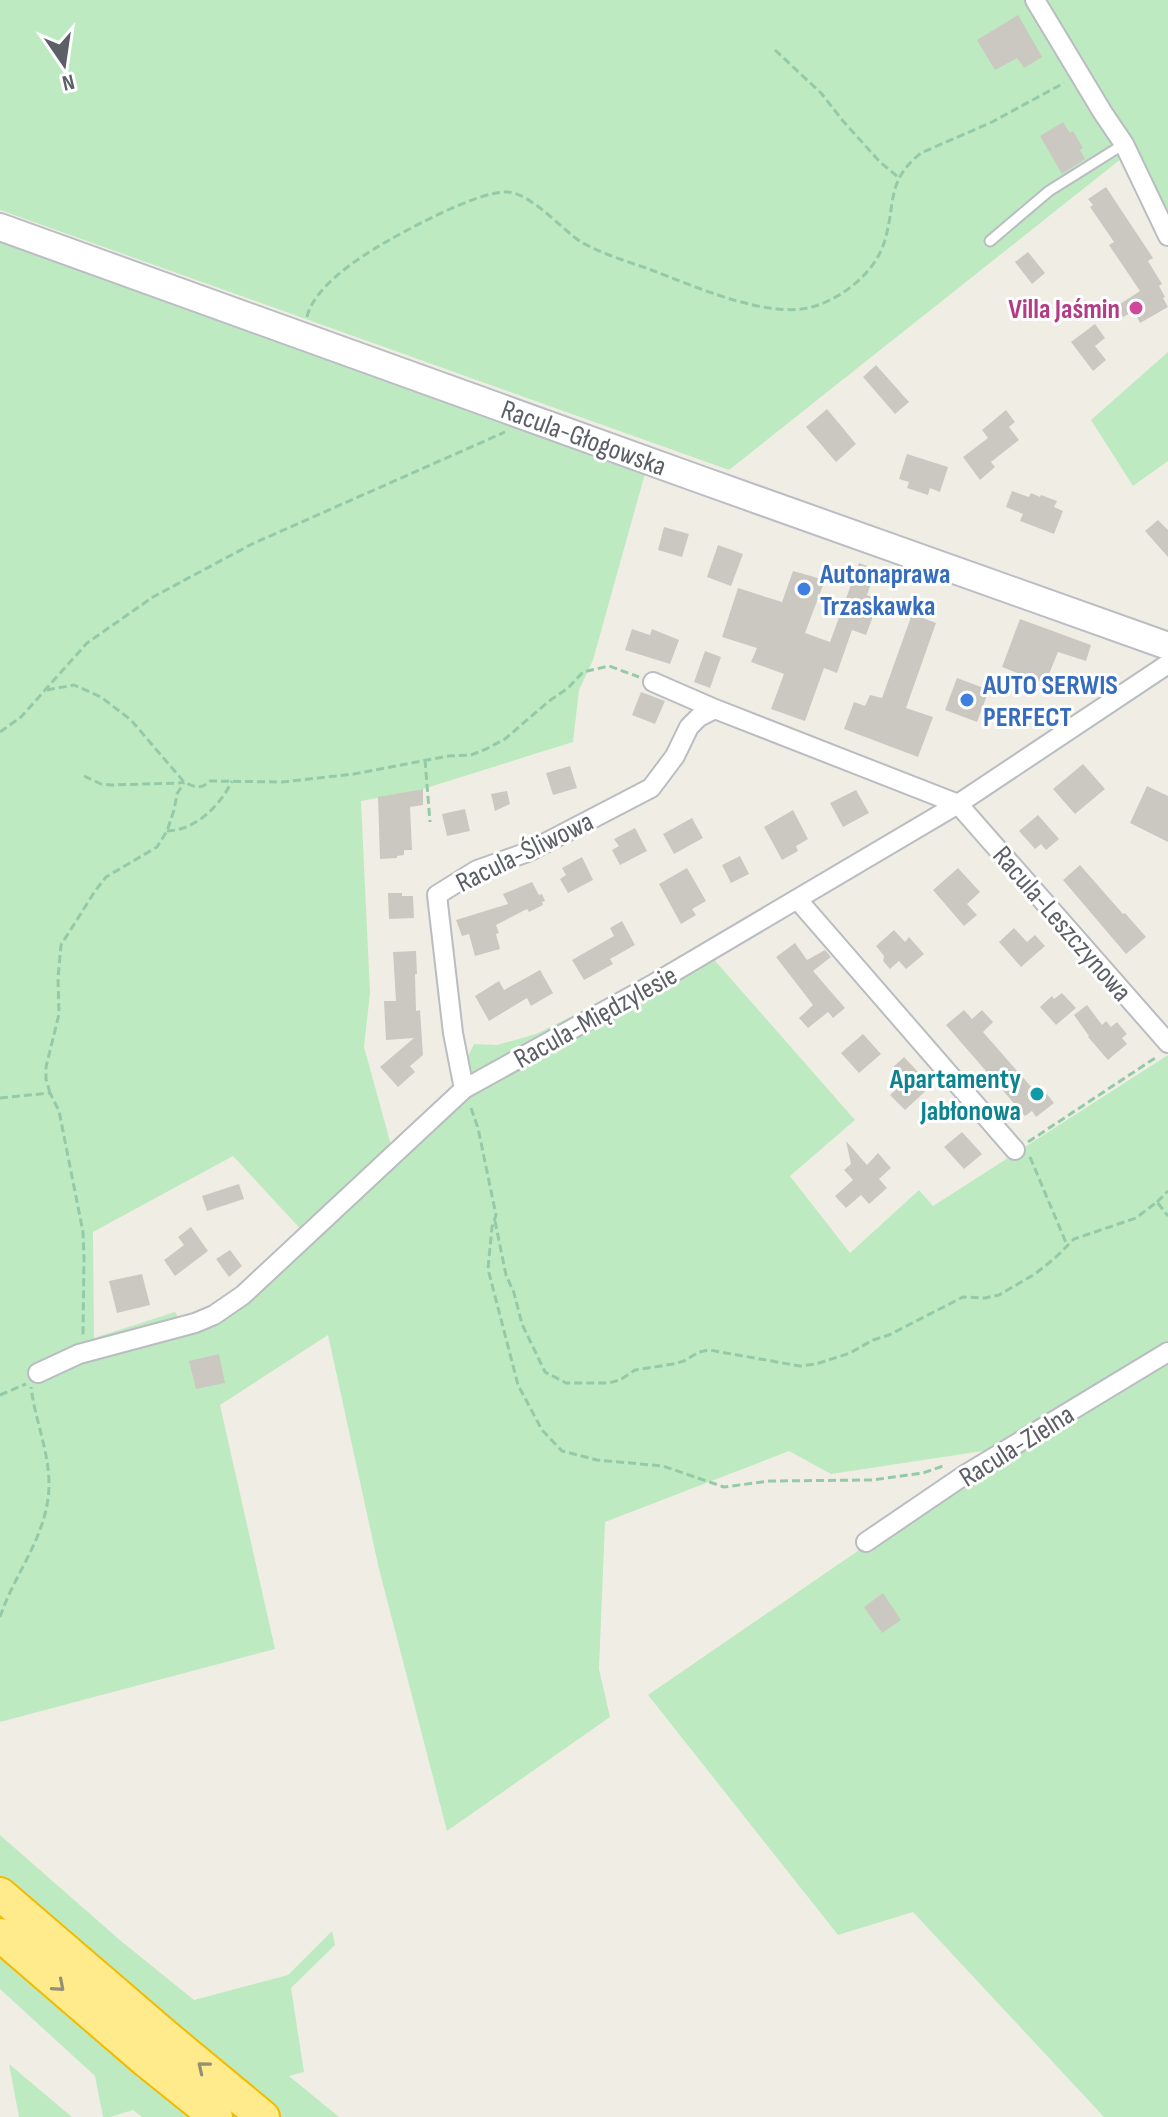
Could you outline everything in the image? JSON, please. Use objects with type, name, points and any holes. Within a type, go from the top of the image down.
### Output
[{"type":"highway","points":[[0,1894],[263,2117]]},
{"type":"highway","points":[[0,1935],[216,2117]]},
{"type":"street","points":[[1035,0],[1124,144],[1168,236]]},
{"type":"street","name":"Racula-Głogowska","points":[[0,227],[1168,646]]},
{"type":"street","name":"Racula-Międzylesie","points":[[38,1373],[79,1354],[195,1323],[224,1309],[243,1295],[464,1089],[655,983],[958,804],[1168,664]]},
{"type":"street","points":[[653,682],[958,804]]},
{"type":"street","name":"Racula-Śliwowa","points":[[464,1089],[453,1033],[437,895],[477,870],[528,852],[651,788],[675,756],[689,727],[699,717],[715,709]]},
{"type":"street","name":"Racula-Leszczynowa","points":[[958,804],[1164,1049]]},
{"type":"street","points":[[797,899],[1019,1148]]},
{"type":"street","name":"Racula-Zielna","points":[[866,1542],[963,1476],[1168,1352]]},
{"type":"lane","points":[[990,241],[1049,191],[1124,144]]},
{"type":"path","points":[[775,50],[821,93],[880,162],[898,177]]},
{"type":"path","points":[[302,336],[308,310],[325,288],[354,261],[461,204],[479,196],[504,192],[516,193],[570,234],[605,254],[753,305],[797,311],[815,306],[849,288],[874,263],[885,240],[898,177],[921,153],[992,122],[1080,74]]},
{"type":"path","points":[[0,732],[21,717],[87,643],[153,597],[252,544],[534,420]]},
{"type":"path","points":[[47,690],[74,685],[101,697],[131,720],[184,782],[193,787],[205,786],[210,781],[282,782],[354,774],[425,760],[471,755],[505,739],[583,672],[609,666],[653,682]]},
{"type":"path","points":[[425,760],[430,822]]},
{"type":"path","points":[[84,776],[111,785],[184,782]]},
{"type":"path","points":[[167,831],[180,830],[201,818],[216,806],[232,781]]},
{"type":"path","points":[[79,1354],[84,1330],[83,1232],[59,1111],[46,1079],[59,1014],[61,945],[106,877],[157,847],[167,831],[177,794],[184,782]]},
{"type":"path","points":[[1067,1245],[1034,1164],[1019,1148],[1164,1049]]},
{"type":"path","points":[[464,1089],[478,1128],[506,1275],[522,1324],[545,1372],[566,1383],[620,1380],[635,1370],[673,1364],[709,1350],[800,1366],[826,1361],[889,1335],[963,1297],[999,1295],[1035,1274],[1074,1239],[1136,1218],[1168,1191]]},
{"type":"path","points":[[0,1098],[50,1093]]},
{"type":"path","points":[[1157,1202],[1168,1216]]},
{"type":"path","points":[[495,1221],[488,1269],[518,1385],[542,1430],[562,1451],[597,1460],[663,1466],[724,1487],[770,1481],[872,1480],[923,1473],[946,1465]]},
{"type":"path","points":[[0,1395],[23,1387],[38,1373]]},
{"type":"path","points":[[0,1617],[7,1596],[33,1548],[47,1505],[46,1452],[31,1387],[38,1373]]},
{"type":"green space","points":[[0,0],[1168,0],[1168,226],[1131,151],[729,470],[0,210]]},
{"type":"green space","points":[[0,238],[646,470],[593,660],[579,690],[573,742],[423,789],[361,801],[370,993],[364,1047],[393,1152],[453,1088],[474,1044],[497,1045],[536,1034],[659,973],[703,947],[855,1120],[790,1176],[850,1253],[919,1190],[933,1206],[1168,1055],[1168,2117],[1104,2117],[913,1912],[838,1935],[648,1695],[1009,1447],[831,1474],[789,1451],[605,1522],[599,1669],[610,1717],[447,1831],[379,1569],[328,1335],[220,1405],[275,1649],[0,1722]],"holes":[[[233,1156],[307,1236],[218,1311],[182,1323],[175,1312],[94,1338],[93,1232]]]},
{"type":"green space","points":[[1168,352],[1168,461],[1133,486],[1091,420]]},
{"type":"green space","points":[[0,1835],[194,2000],[288,1975],[332,1931],[335,1945],[291,1988],[304,2072],[289,2076],[339,2117],[142,2117],[133,2110],[103,2117],[95,2076],[0,1989]]},
{"type":"green space","points":[[9,2064],[72,2117],[19,2117]]},
{"type":"building","points":[[1018,15],[1042,57],[1024,68],[1017,58],[995,70],[977,40]]},
{"type":"building","points":[[1063,122],[1070,133],[1073,131],[1083,148],[1080,150],[1085,159],[1062,174],[1040,136]]},
{"type":"building","points":[[1106,187],[1153,258],[1148,261],[1162,284],[1159,286],[1168,307],[1140,323],[1134,311],[1123,317],[1117,306],[1140,291],[1109,245],[1114,242],[1090,207],[1093,205],[1088,199]]},
{"type":"building","points":[[1028,252],[1045,273],[1032,284],[1015,262]]},
{"type":"building","points":[[1095,324],[1105,338],[1095,346],[1106,360],[1093,371],[1071,342]]},
{"type":"building","points":[[876,365],[909,402],[895,414],[863,377]]},
{"type":"building","points":[[827,409],[856,444],[836,462],[806,427]]},
{"type":"building","points":[[1006,410],[1015,422],[1009,427],[1019,440],[991,462],[995,467],[980,480],[963,457],[988,438],[982,430]]},
{"type":"building","points":[[907,454],[948,467],[940,492],[930,488],[928,495],[907,488],[909,482],[899,479]]},
{"type":"building","points":[[1012,491],[1057,501],[1054,507],[1063,511],[1054,534],[1020,521],[1023,514],[1006,507]]},
{"type":"building","points":[[1158,520],[1168,530],[1168,557],[1145,531]]},
{"type":"building","points":[[664,527],[689,534],[682,557],[658,550]]},
{"type":"building","points":[[718,545],[743,554],[731,586],[707,577]]},
{"type":"building","points":[[859,563],[876,569],[867,595],[879,600],[866,635],[852,630],[837,673],[824,668],[805,721],[771,709],[784,674],[751,662],[757,648],[722,637],[738,588],[782,602],[793,571],[825,580],[805,633],[830,642]]},
{"type":"building","points":[[912,614],[936,623],[906,708],[933,717],[918,757],[844,729],[854,702],[865,706],[870,695],[882,698]]},
{"type":"building","points":[[1020,619],[1091,645],[1086,661],[1058,652],[1045,684],[1002,667]]},
{"type":"building","points":[[632,629],[650,635],[652,629],[679,640],[670,664],[625,650]]},
{"type":"building","points":[[705,651],[721,657],[710,688],[694,682]]},
{"type":"building","name":"AUTO SERWIS PERFECT","points":[[957,678],[989,690],[977,722],[945,710]]},
{"type":"building","points":[[641,692],[665,701],[655,724],[632,715]]},
{"type":"building","points":[[1083,764],[1105,789],[1075,814],[1053,789]]},
{"type":"building","points":[[570,766],[577,788],[553,795],[546,773]]},
{"type":"building","points":[[1147,786],[1168,796],[1168,842],[1130,823]]},
{"type":"building","points":[[423,789],[423,805],[410,807],[412,850],[404,850],[404,855],[397,858],[380,859],[378,797]]},
{"type":"building","points":[[856,790],[869,813],[843,827],[830,803]]},
{"type":"building","points":[[507,791],[510,804],[495,811],[491,794]]},
{"type":"building","points":[[465,809],[470,831],[447,836],[442,814]]},
{"type":"building","points":[[793,810],[808,839],[796,846],[798,851],[782,860],[764,827]]},
{"type":"building","points":[[1038,815],[1059,839],[1046,850],[1041,844],[1035,849],[1019,831]]},
{"type":"building","points":[[692,818],[703,838],[674,854],[663,834]]},
{"type":"building","points":[[635,828],[647,851],[620,865],[612,850],[619,846],[614,839]]},
{"type":"building","points":[[740,856],[749,874],[731,883],[722,865]]},
{"type":"building","points":[[582,857],[593,880],[568,893],[560,879],[566,875],[562,868]]},
{"type":"building","points":[[1080,865],[1146,937],[1126,954],[1063,880]]},
{"type":"building","points":[[687,868],[706,901],[692,909],[696,915],[681,924],[659,884]]},
{"type":"building","points":[[958,868],[980,892],[967,904],[977,915],[964,926],[933,890]]},
{"type":"building","points":[[532,882],[539,895],[542,894],[543,905],[529,912],[527,909],[496,925],[500,949],[475,956],[469,934],[462,936],[456,920],[508,904],[503,894]]},
{"type":"building","points":[[388,893],[413,896],[414,918],[389,919]]},
{"type":"building","points":[[622,921],[635,945],[610,959],[613,964],[584,980],[572,960],[614,936],[610,928]]},
{"type":"building","points":[[1014,928],[1027,942],[1035,935],[1045,946],[1021,967],[999,942]]},
{"type":"building","points":[[894,930],[905,942],[909,937],[924,954],[906,969],[899,961],[890,969],[876,946]]},
{"type":"building","points":[[795,943],[807,960],[825,950],[831,957],[813,971],[845,1008],[833,1018],[828,1012],[808,1028],[799,1018],[813,1005],[776,957]]},
{"type":"building","points":[[416,951],[416,1011],[420,1010],[423,1055],[410,1066],[415,1072],[398,1087],[380,1067],[414,1038],[386,1040],[384,1001],[396,1001],[393,952]]},
{"type":"building","points":[[540,970],[553,993],[531,1006],[527,998],[489,1021],[475,996],[499,981],[504,990]]},
{"type":"building","points":[[1062,993],[1076,1008],[1056,1025],[1040,1007],[1052,996],[1054,999]]},
{"type":"building","points":[[1087,1005],[1102,1025],[1106,1021],[1111,1027],[1117,1022],[1127,1034],[1122,1038],[1127,1044],[1108,1060],[1074,1015]]},
{"type":"building","points":[[964,1010],[972,1019],[982,1010],[993,1022],[983,1032],[1033,1089],[1039,1084],[1054,1103],[1036,1117],[1032,1111],[1025,1116],[946,1025]]},
{"type":"building","points":[[863,1034],[881,1054],[859,1073],[841,1053]]},
{"type":"building","points":[[904,1057],[931,1086],[905,1110],[890,1095],[904,1082],[891,1069]]},
{"type":"building","points":[[962,1132],[982,1154],[964,1169],[944,1147]]},
{"type":"building","points":[[846,1141],[867,1165],[878,1153],[891,1168],[879,1179],[887,1188],[869,1204],[861,1195],[846,1208],[835,1196],[853,1180],[844,1170],[851,1164]]},
{"type":"building","points":[[239,1184],[244,1199],[207,1211],[202,1196]]},
{"type":"building","points":[[191,1227],[208,1251],[175,1276],[164,1260],[184,1245],[178,1237]]},
{"type":"building","points":[[230,1250],[242,1266],[229,1277],[216,1259]]},
{"type":"building","points":[[142,1274],[150,1305],[117,1313],[109,1281]]},
{"type":"building","points":[[219,1354],[225,1383],[196,1389],[189,1361]]},
{"type":"building","points":[[883,1593],[901,1620],[882,1633],[864,1607]]},
{"type":"place","name":"Villa Jaśmin","points":[[1136,308]]},
{"type":"place","name":"Autonaprawa Trzaskawka","points":[[804,589]]},
{"type":"place","name":"AUTO SERWIS PERFECT","points":[[967,700]]},
{"type":"place","name":"Apartamenty Jabłonowa","points":[[1037,1094]]}]
